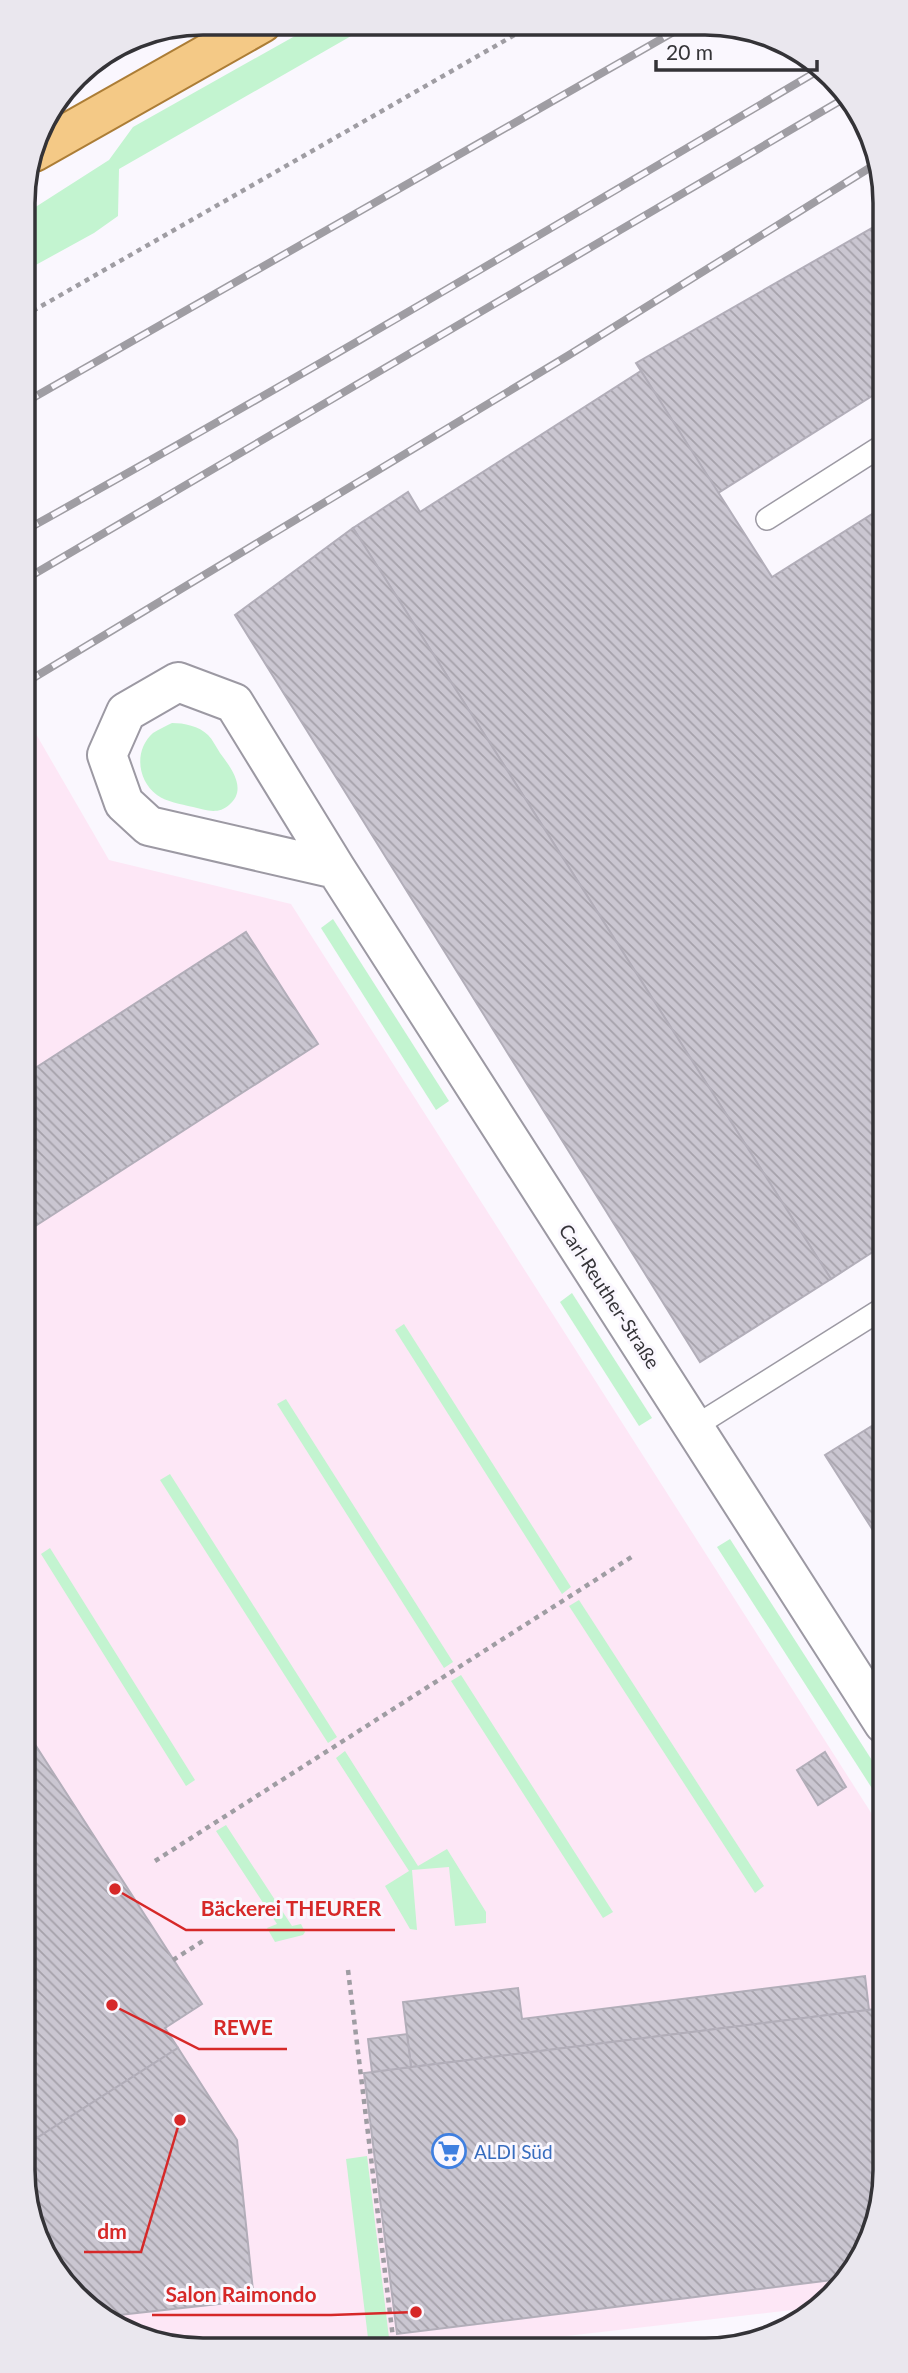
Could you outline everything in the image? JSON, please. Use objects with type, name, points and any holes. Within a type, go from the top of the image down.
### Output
[{"type":"main road","points":[[45,146],[241,35]]},
{"type":"street","name":"Carl-Reuther-Straße","points":[[336,869],[149,826],[124,803],[107,755],[127,712],[178,682],[234,704],[336,869],[873,1707]]},
{"type":"lane","points":[[51,129],[82,125]]},
{"type":"lane","points":[[767,519],[873,451]]},
{"type":"lane","points":[[694,1427],[873,1315]]},
{"type":"path","points":[[35,309],[515,35]]},
{"type":"path","points":[[155,1861],[633,1556]]},
{"type":"path","points":[[173,1960],[206,1939]]},
{"type":"path","points":[[348,1970],[393,2338]]},
{"type":"shaded area","points":[[35,732],[109,860],[291,904],[873,1816],[873,2181],[870,2203],[851,2254],[831,2281],[800,2309],[549,2338],[192,2338],[149,2329],[119,2316],[84,2289],[57,2254],[41,2214],[35,2170]]},
{"type":"green space","points":[[297,35],[353,35],[119,169],[118,216],[94,233],[35,265],[35,207],[109,160],[133,127]]},
{"type":"green space","points":[[172,723],[200,729],[211,739],[229,765],[236,779],[237,792],[235,799],[225,808],[207,810],[169,801],[157,795],[145,781],[140,765],[143,748],[153,733]]},
{"type":"green space","points":[[333,919],[449,1101],[436,1110],[321,928]]},
{"type":"green space","points":[[572,1293],[652,1418],[639,1426],[560,1302]]},
{"type":"green space","points":[[404,1324],[571,1587],[562,1594],[395,1330]]},
{"type":"green space","points":[[286,1399],[453,1662],[444,1668],[277,1404]]},
{"type":"green space","points":[[170,1474],[337,1737],[328,1743],[160,1480]]},
{"type":"green space","points":[[730,1539],[873,1762],[873,1790],[717,1547]]},
{"type":"green space","points":[[50,1548],[195,1780],[186,1786],[41,1554]]},
{"type":"green space","points":[[579,1600],[764,1886],[755,1893],[569,1606]]},
{"type":"green space","points":[[461,1675],[613,1912],[603,1918],[451,1681]]},
{"type":"green space","points":[[345,1751],[418,1866],[447,1849],[486,1912],[486,1923],[455,1926],[449,1867],[412,1870],[417,1930],[410,1929],[385,1886],[409,1871],[336,1758]]},
{"type":"green space","points":[[226,1825],[292,1926],[301,1924],[305,1932],[303,1935],[275,1942],[267,1928],[277,1924],[216,1831]]},
{"type":"green space","points":[[367,2156],[389,2338],[368,2338],[346,2159]]},
{"type":"building","points":[[873,227],[873,395],[718,493],[636,363]]},
{"type":"building","points":[[641,371],[772,577],[873,513],[873,1252],[831,1279],[353,528],[408,492],[420,512]]},
{"type":"building","points":[[353,528],[831,1279],[700,1362],[235,615]]},
{"type":"building","points":[[246,932],[318,1044],[35,1226],[35,1068]]},
{"type":"building","points":[[873,1425],[873,1530],[825,1455]]},
{"type":"building","points":[[35,1744],[202,2004],[165,2028],[178,2048],[35,2139]]},
{"type":"building","points":[[825,1752],[846,1787],[818,1805],[797,1770]]},
{"type":"building","points":[[865,1976],[869,2010],[411,2067],[403,2002],[518,1988],[522,2019]]},
{"type":"building","points":[[873,2009],[873,2181],[870,2203],[851,2254],[832,2280],[397,2334],[364,2073]]},
{"type":"building","points":[[407,2034],[411,2067],[372,2072],[368,2039]]},
{"type":"building","points":[[178,2048],[237,2140],[254,2300],[118,2315],[101,2303],[84,2289],[70,2272],[48,2235],[36,2192],[35,2139]]},
{"type":"railway","points":[[35,397],[668,35]]},
{"type":"railway","points":[[35,525],[325,360],[812,74]]},
{"type":"railway","points":[[35,574],[839,102]]},
{"type":"railway","points":[[35,677],[569,355],[869,168]]},
{"type":"place","name":"Bäckerei THEURER","points":[[115,1889]]},
{"type":"place","name":"REWE","points":[[112,2005]]},
{"type":"place","name":"dm","points":[[180,2120]]},
{"type":"place","name":"ALDI Süd","points":[[449,2151]]},
{"type":"place","name":"Salon Raimondo","points":[[416,2312]]}]
